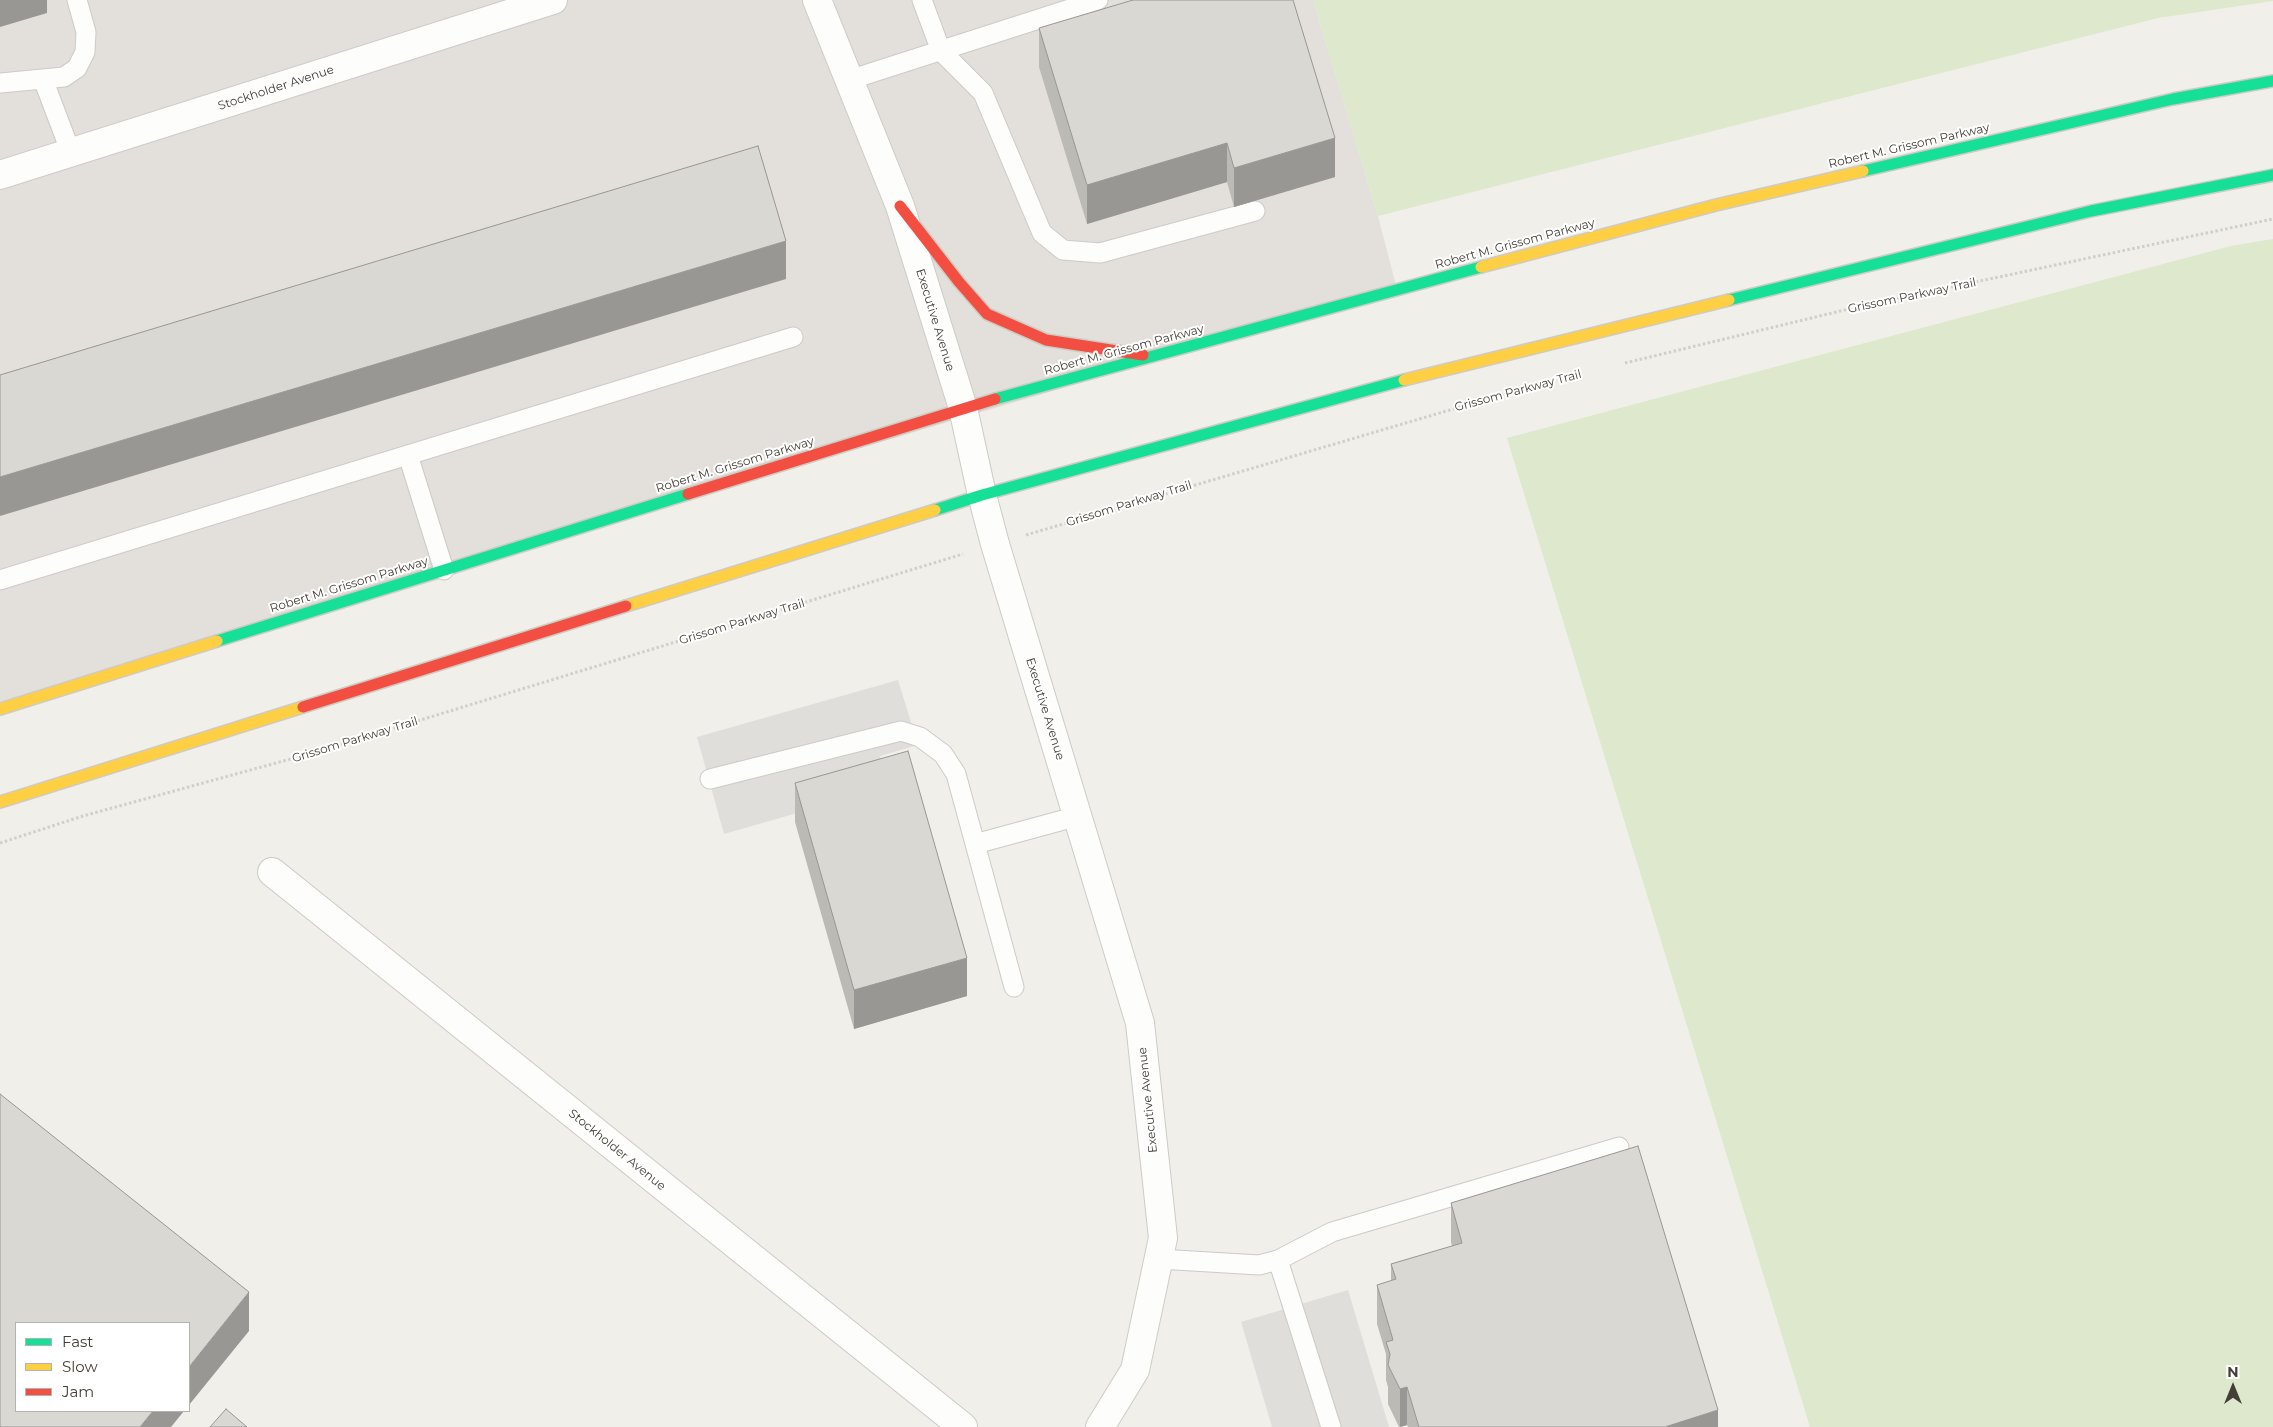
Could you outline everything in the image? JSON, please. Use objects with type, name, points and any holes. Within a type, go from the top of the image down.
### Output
[{"type":"main road","name":"Robert M. Grissom Parkway","points":[[0,709],[963,408],[1716,206],[2173,99],[2273,81]]},
{"type":"main road","points":[[0,802],[982,495],[1381,386],[2091,211],[2273,175]]},
{"type":"main road","points":[[900,206],[958,282],[987,314],[1046,340],[1152,356]]},
{"type":"street","name":"Stockholder Avenue","points":[[0,175],[552,0]]},
{"type":"street","name":"Executive Avenue","points":[[817,0],[900,206],[963,408],[995,544],[1140,1022],[1164,1238],[1135,1370],[1100,1427]]},
{"type":"street","name":"Stockholder Avenue","points":[[272,872],[963,1427]]},
{"type":"lane","points":[[0,83],[64,77],[78,68],[85,52],[86,32],[77,0]]},
{"type":"lane","points":[[922,0],[941,51],[982,93],[1042,233],[1062,250],[1100,253],[1256,211]]},
{"type":"lane","points":[[849,80],[1098,0]]},
{"type":"lane","points":[[44,78],[71,153]]},
{"type":"lane","points":[[0,580],[793,338]]},
{"type":"lane","points":[[408,455],[444,570]]},
{"type":"lane","points":[[710,778],[901,731],[920,737],[943,754],[956,774],[1014,988]]},
{"type":"lane","points":[[975,844],[1078,816]]},
{"type":"lane","points":[[1159,1259],[1259,1265],[1278,1260],[1332,1232],[1619,1147]]},
{"type":"lane","points":[[1278,1260],[1332,1427]]},
{"type":"path","name":"Grissom Parkway Trail","points":[[1615,366],[1857,308],[2273,219]]},
{"type":"path","name":"Grissom Parkway Trail","points":[[0,843],[83,816],[316,752],[995,544],[1547,382]]},
{"type":"shaded area","points":[[0,0],[1313,0],[1378,216],[1397,289],[0,703]]},
{"type":"shaded area","points":[[898,680],[918,745],[880,756],[888,787],[724,834],[697,737]]},
{"type":"shaded area","points":[[1348,1290],[1389,1427],[1272,1427],[1241,1322]]},
{"type":"green space","points":[[1313,0],[2273,1],[2158,18],[1378,216]]},
{"type":"green space","points":[[2273,239],[2273,1427],[1810,1427],[1507,438],[2231,246]]},
{"type":"building","points":[[1133,0],[1293,0],[1335,138],[1234,168],[1227,143],[1087,185],[1039,28]]},
{"type":"building","points":[[758,146],[786,241],[0,477],[0,375]]},
{"type":"building","points":[[908,751],[967,958],[854,990],[795,783]]},
{"type":"building","points":[[0,1094],[249,1292],[190,1366],[190,1322],[15,1322],[15,1412],[152,1412],[140,1427],[0,1427]]},
{"type":"building","points":[[1638,1146],[1718,1410],[1665,1427],[1419,1427],[1407,1387],[1400,1389],[1388,1365],[1390,1354],[1386,1342],[1393,1340],[1377,1285],[1396,1279],[1391,1264],[1462,1243],[1451,1203]]},
{"type":"building","points":[[226,1409],[247,1427],[210,1427]]},
{"type":"traffic: fast","points":[[1863,171],[2173,99],[2273,81]]},
{"type":"traffic: fast","points":[[1729,300],[2091,211],[2273,175]]},
{"type":"traffic: fast","points":[[995,399],[1481,267]]},
{"type":"traffic: fast","points":[[935,510],[982,495],[1404,380]]},
{"type":"traffic: fast","points":[[217,641],[688,494]]},
{"type":"traffic: slow","points":[[1481,267],[1716,205],[1863,171]]},
{"type":"traffic: slow","points":[[1404,380],[1729,300]]},
{"type":"traffic: slow","points":[[626,606],[935,510]]},
{"type":"traffic: slow","points":[[0,709],[217,641]]},
{"type":"traffic: slow","points":[[0,802],[303,707]]},
{"type":"traffic: jam","points":[[900,206],[959,282],[987,314],[1046,340],[1143,355]]},
{"type":"traffic: jam","points":[[688,494],[995,399]]},
{"type":"traffic: jam","points":[[303,707],[626,606]]}]
